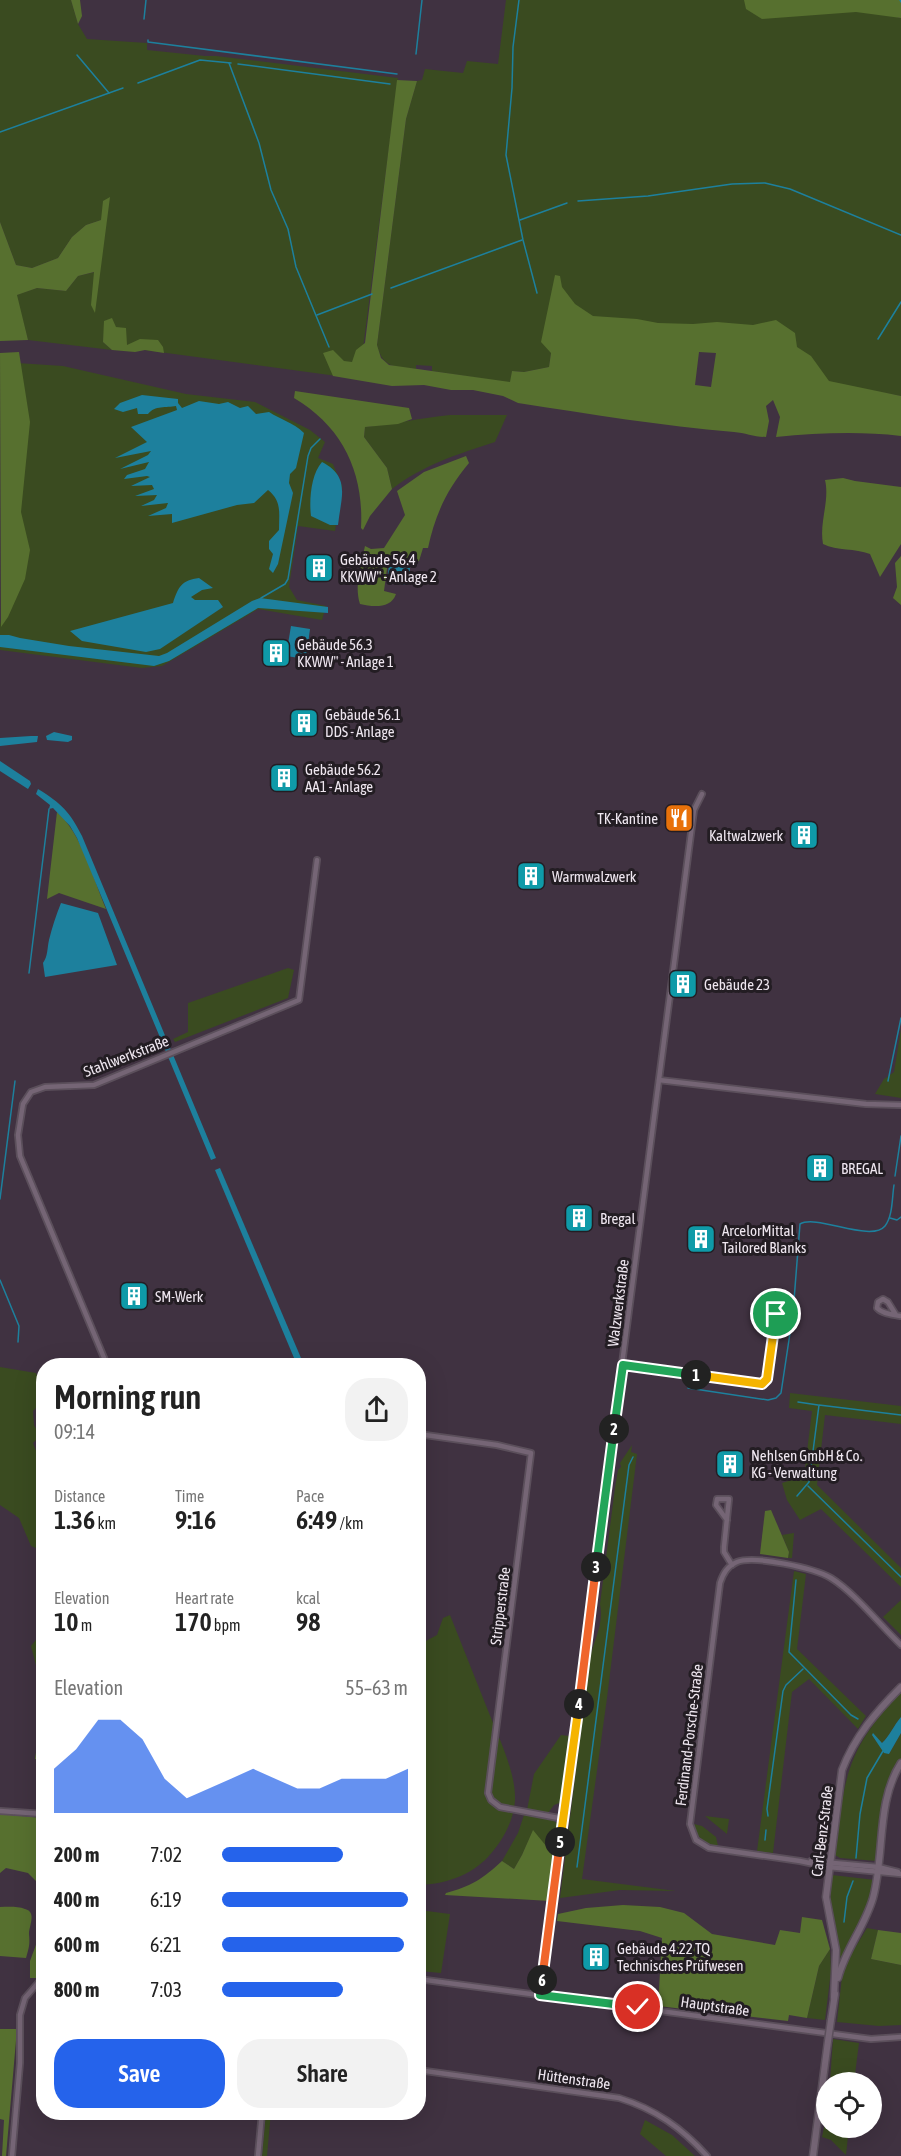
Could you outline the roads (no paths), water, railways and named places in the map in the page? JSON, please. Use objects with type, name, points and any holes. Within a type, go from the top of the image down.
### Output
[{"type":"street","name":"Walzwerkstraße","points":[[540,1995],[694,810],[702,794]]},
{"type":"street","name":"Stahlwerkstraße","points":[[103,1358],[20,1156],[18,1135],[22,1104],[31,1092],[39,1088],[94,1084],[299,1000],[317,860]]},
{"type":"street","points":[[659,1080],[866,1104],[901,1105]]},
{"type":"street","points":[[623,1365],[762,1384],[767,1379],[777,1307],[773,1302]]},
{"type":"street","name":"Stripperstraße","points":[[426,1435],[488,1443],[531,1453],[488,1793],[491,1800],[500,1807],[564,1819]]},
{"type":"street","points":[[727,1520],[716,1504],[717,1499],[729,1499],[724,1552],[732,1565],[747,1560],[805,1567],[831,1578],[900,1645]]},
{"type":"street","name":"Ferdinand-Porsche-Straße","points":[[732,1565],[725,1572],[720,1583],[690,1818],[690,1828],[696,1840],[709,1848],[901,1873]]},
{"type":"street","name":"Carl-Benz-Straße","points":[[813,2156],[834,1997],[836,1950],[826,1897],[842,1770],[849,1751],[871,1719],[901,1687]]},
{"type":"street","name":"Carl-Benz-Straße","points":[[834,1997],[840,1972],[869,1912],[878,1870],[887,1797],[901,1763]]},
{"type":"street","points":[[0,1811],[36,1813]]},
{"type":"street","name":"Hauptstraße","points":[[426,1980],[871,2039],[901,2037]]},
{"type":"street","points":[[12,2156],[20,2063],[20,2015],[25,1998],[36,1984]]},
{"type":"street","name":"Hüttenstraße","points":[[426,2071],[619,2098],[666,2118],[686,2134],[707,2156]]},
{"type":"street","points":[[258,2156],[261,2120]]},
{"type":"water","points":[[142,395],[178,399],[182,408],[199,401],[219,404],[228,402],[240,408],[248,406],[256,414],[269,412],[296,426],[304,433],[296,468],[290,474],[289,483],[293,493],[278,564],[273,573],[269,569],[273,554],[269,549],[269,541],[279,530],[279,513],[278,503],[268,490],[254,503],[237,505],[172,523],[172,514],[148,516],[166,508],[168,503],[141,506],[154,500],[157,495],[135,496],[154,489],[152,485],[131,486],[150,477],[124,479],[127,475],[145,469],[149,462],[120,469],[148,455],[151,451],[115,458],[147,442],[131,427],[177,410],[176,406],[161,407],[148,414],[138,414],[137,408],[123,412],[114,409],[120,403]]},
{"type":"water","points":[[322,462],[337,474],[341,481],[342,497],[338,525],[330,525],[311,516],[310,502],[315,473]]},
{"type":"water","points":[[389,565],[410,568],[408,585],[387,582]]},
{"type":"water","points":[[199,578],[213,588],[202,590],[191,597],[195,600],[218,600],[223,607],[160,649],[146,652],[82,641],[70,631],[173,603],[181,585],[188,580]]},
{"type":"water","points":[[260,598],[328,607],[328,613],[258,608],[169,661],[154,666],[0,647],[0,635],[9,635],[69,646],[159,656]]},
{"type":"water","points":[[291,626],[310,629],[306,659],[286,656]]},
{"type":"water","points":[[54,732],[72,736],[72,740],[68,742],[47,740],[46,736]]},
{"type":"water","points":[[38,736],[37,742],[0,746],[0,738]]},
{"type":"water","points":[[0,761],[30,781],[28,789],[0,771]]},
{"type":"water","points":[[38,789],[64,809],[82,836],[216,1158],[211,1160],[77,838],[70,826],[53,808],[49,809],[50,805],[36,794]]},
{"type":"water","points":[[61,903],[98,913],[117,965],[45,977],[43,963]]},
{"type":"water","points":[[220,1168],[301,1358],[294,1358],[215,1170]]},
{"type":"water","points":[[901,1717],[901,1733],[889,1754],[884,1753],[872,1735],[873,1733],[882,1743]]},
{"type":"waterway","points":[[144,19],[146,0]]},
{"type":"waterway","points":[[416,54],[422,0]]},
{"type":"waterway","points":[[519,0],[513,47],[506,155],[523,240],[537,293]]},
{"type":"waterway","points":[[148,40],[148,42],[397,74]]},
{"type":"waterway","points":[[77,55],[109,93]]},
{"type":"waterway","points":[[138,83],[200,60],[231,63]]},
{"type":"waterway","points":[[229,63],[259,143],[271,190],[288,229],[296,267],[329,347]]},
{"type":"waterway","points":[[238,64],[390,84]]},
{"type":"waterway","points":[[0,132],[123,88]]},
{"type":"waterway","points":[[578,201],[648,196],[732,184],[765,183],[790,189],[901,235]]},
{"type":"waterway","points":[[520,220],[567,203]]},
{"type":"waterway","points":[[391,288],[522,240]]},
{"type":"waterway","points":[[317,315],[372,294]]},
{"type":"waterway","points":[[878,339],[901,302]]},
{"type":"waterway","points":[[261,598],[285,584],[288,579],[308,456],[311,448],[320,439]]},
{"type":"waterway","points":[[29,973],[49,809]]},
{"type":"waterway","points":[[888,1081],[901,1018]]},
{"type":"waterway","points":[[0,1199],[15,1081]]},
{"type":"waterway","points":[[895,1176],[901,1136]]},
{"type":"waterway","points":[[688,1388],[768,1400],[776,1398],[781,1393],[793,1313],[800,1224],[818,1222],[856,1230],[878,1230],[885,1226],[890,1217],[894,1185]]},
{"type":"waterway","points":[[890,1218],[897,1220],[901,1217]]},
{"type":"waterway","points":[[0,1280],[19,1326],[18,1342]]},
{"type":"waterway","points":[[798,1402],[818,1405]]},
{"type":"waterway","points":[[797,1496],[809,1482],[819,1405],[901,1415]]},
{"type":"waterway","points":[[577,1867],[629,1465],[633,1457]]},
{"type":"waterway","points":[[808,1486],[901,1577]]},
{"type":"waterway","points":[[796,1580],[789,1652],[851,1715],[858,1719]]},
{"type":"waterway","points":[[768,1816],[767,1809],[783,1691],[786,1685],[803,1669]]},
{"type":"waterway","points":[[856,1858],[860,1814],[867,1778],[883,1751]]},
{"type":"waterway","points":[[765,1840],[766,1830]]},
{"type":"waterway","points":[[844,1922],[847,1897],[853,1881]]},
{"type":"place","name":"Gebäude 56.4 KKWW\" - Anlage 2","points":[[319,568]]},
{"type":"place","name":"Gebäude 56.3 KKWW\" - Anlage 1","points":[[276,653]]},
{"type":"place","name":"Gebäude 56.1 DDS - Anlage","points":[[304,723]]},
{"type":"place","name":"Gebäude 56.2 AA1 - Anlage","points":[[284,778]]},
{"type":"place","name":"TK-Kantine","points":[[679,818]]},
{"type":"place","name":"Kaltwalzwerk","points":[[804,835]]},
{"type":"place","name":"Warmwalzwerk","points":[[531,876]]},
{"type":"place","name":"Gebäude 23","points":[[683,984]]},
{"type":"place","name":"BREGAL","points":[[820,1168]]},
{"type":"place","name":"Bregal","points":[[579,1218]]},
{"type":"place","name":"ArcelorMittal Tailored Blanks","points":[[701,1239]]},
{"type":"place","name":"SM-Werk","points":[[134,1296]]},
{"type":"place","name":"Nehlsen GmbH & Co. KG - Verwaltung","points":[[730,1464]]},
{"type":"place","name":"Gebäude 4.22 TQ Technisches Prüfwesen","points":[[596,1957]]}]
